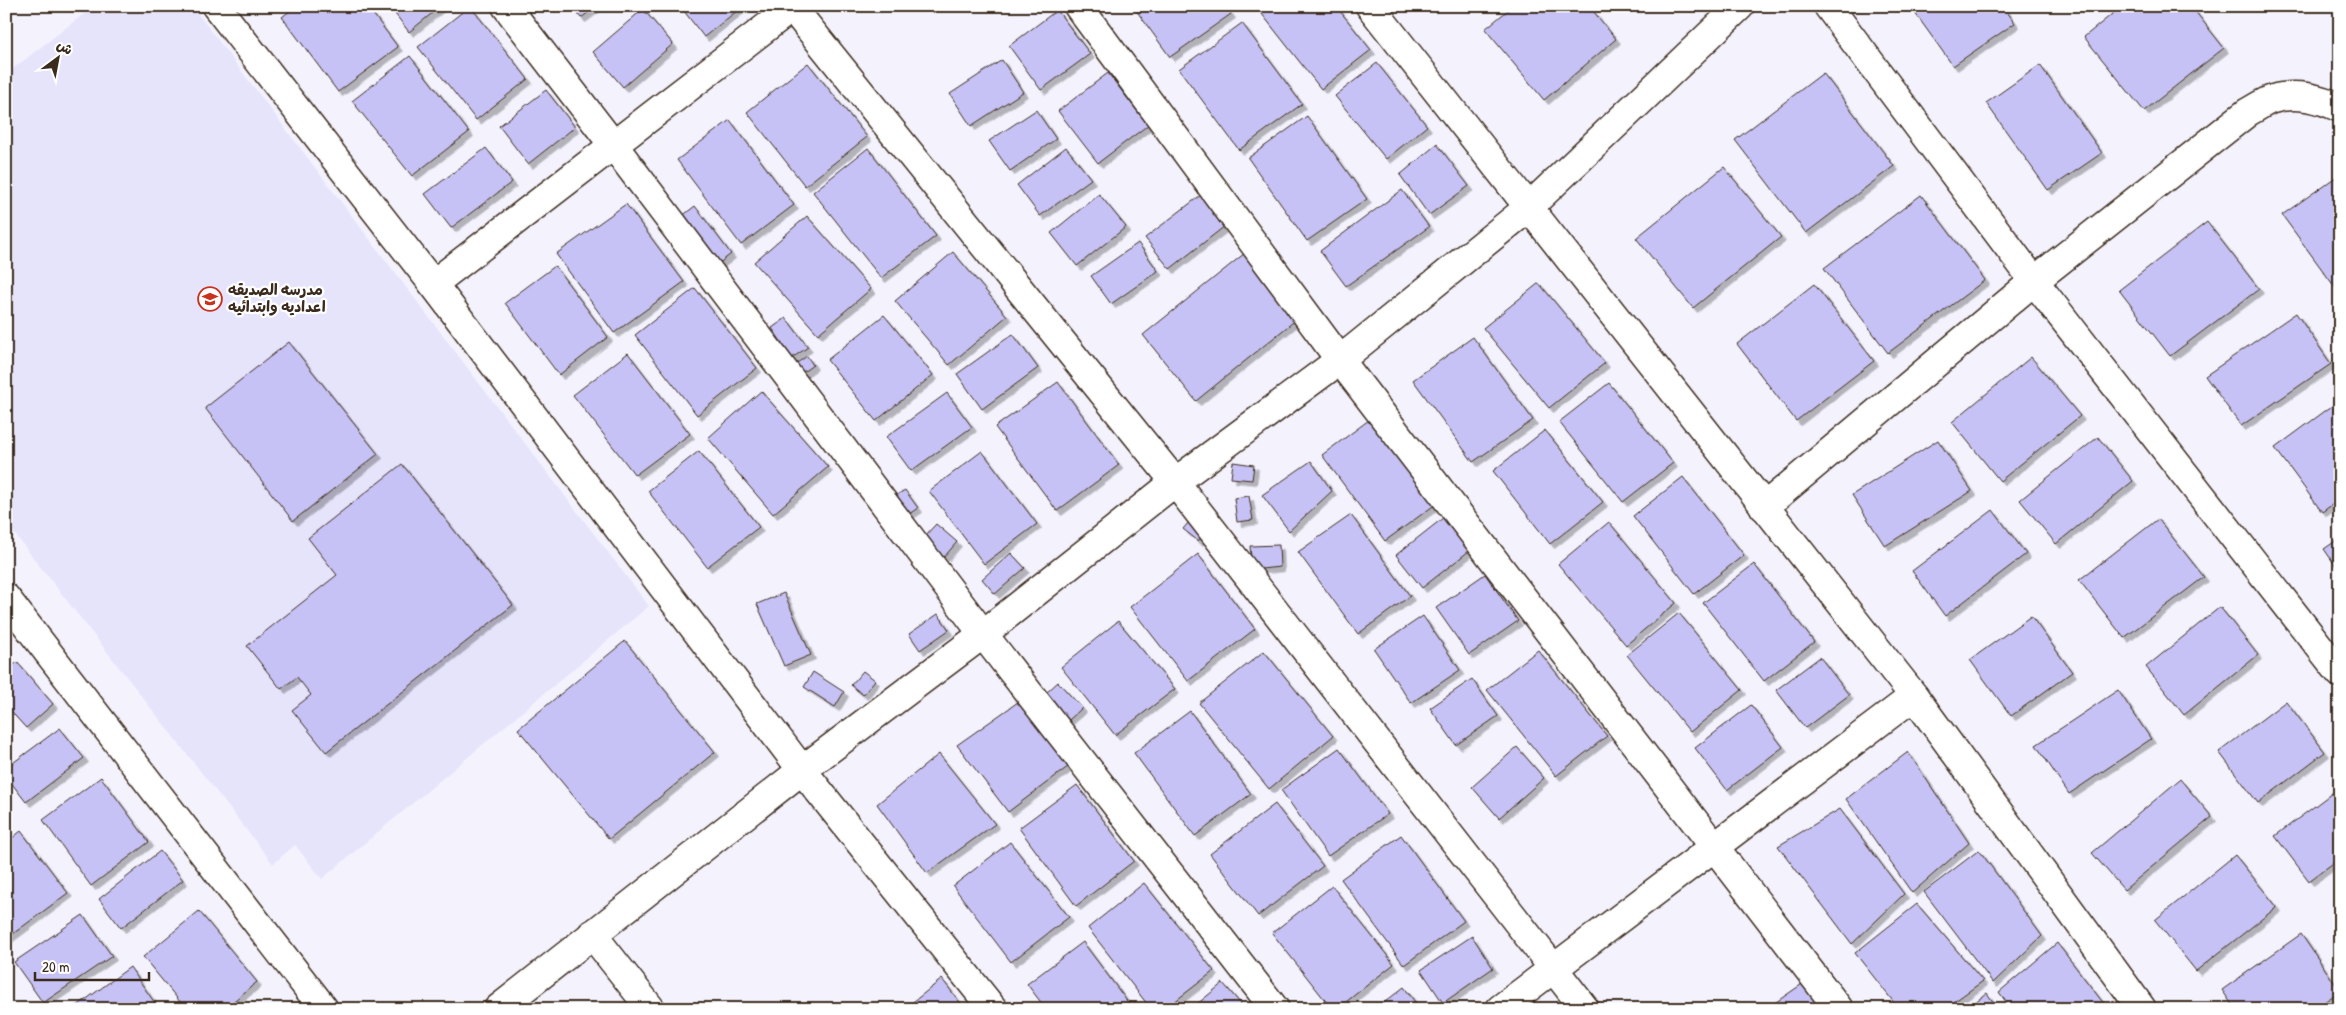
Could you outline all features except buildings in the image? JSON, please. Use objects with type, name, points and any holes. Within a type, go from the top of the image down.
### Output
[{"type":"street","points":[[216,6],[432,284],[802,770],[993,1009]]},
{"type":"street","points":[[506,6],[983,634],[1275,1009]]},
{"type":"street","points":[[1078,6],[1340,360],[1716,846],[1839,1009]]},
{"type":"street","points":[[1370,6],[1914,696],[2142,1009]]},
{"type":"street","points":[[498,1009],[802,770],[983,634],[1176,482],[1340,360],[1528,208],[1740,6]]},
{"type":"street","points":[[1828,6],[2034,281],[2340,673]]},
{"type":"street","points":[[432,284],[614,146],[792,7],[1176,482],[1585,1009]]},
{"type":"street","points":[[1764,507],[2034,281],[2248,112],[2273,99],[2301,96],[2326,101],[2340,108]]},
{"type":"street","points":[[10,611],[324,1009]]},
{"type":"street","points":[[1500,1009],[1553,967],[1914,696]]},
{"type":"street","points":[[592,934],[651,1009]]},
{"type":"shaded area","name":"مدرسه الصديقه اعداديه وابتدائيه","points":[[94,6],[192,6],[649,606],[322,879],[295,845],[273,864],[6,523],[6,74]]},
{"type":"place","name":"مدرسه الصديقه اعداديه وابتدائيه","points":[[210,299]]}]
